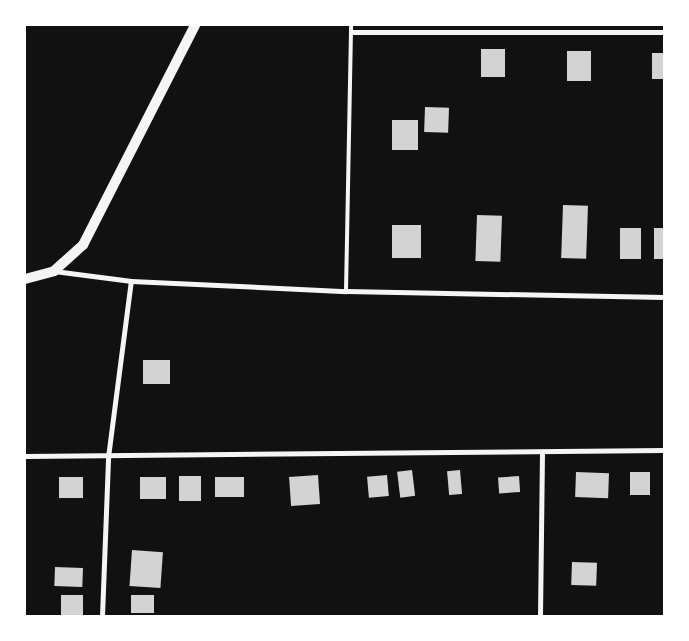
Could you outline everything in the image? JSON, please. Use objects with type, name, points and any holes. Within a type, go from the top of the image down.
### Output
[{"type":"main road","points":[[25,279],[54,271],[83,245],[195,25]]},
{"type":"street","points":[[352,32],[664,32]]},
{"type":"street","points":[[54,271],[131,281],[346,290],[664,296]]},
{"type":"street","points":[[102,616],[108,457],[131,281]]},
{"type":"street","points":[[25,456],[108,457],[664,450]]},
{"type":"street","points":[[540,616],[542,452]]},
{"type":"lane","points":[[346,290],[352,25]]},
{"type":"building","points":[[481,49],[505,49],[505,77],[481,77]]},
{"type":"building","points":[[567,51],[591,51],[591,81],[567,81]]},
{"type":"building","points":[[652,53],[664,53],[664,79],[652,79]]},
{"type":"building","points":[[425,107],[449,108],[448,133],[424,132]]},
{"type":"building","points":[[392,120],[418,120],[418,150],[392,150]]},
{"type":"building","points":[[563,205],[588,206],[586,259],[561,258]]},
{"type":"building","points":[[477,215],[502,216],[500,262],[475,261]]},
{"type":"building","points":[[392,225],[421,225],[421,258],[392,258]]},
{"type":"building","points":[[620,228],[641,228],[641,259],[620,259]]},
{"type":"building","points":[[654,228],[664,228],[664,259],[654,259]]},
{"type":"building","points":[[143,360],[170,360],[170,384],[143,384]]},
{"type":"building","points":[[412,470],[415,496],[400,498],[397,472]]},
{"type":"building","points":[[460,470],[462,494],[449,495],[447,471]]},
{"type":"building","points":[[576,472],[609,473],[608,498],[575,497]]},
{"type":"building","points":[[630,472],[650,472],[650,495],[630,495]]},
{"type":"building","points":[[318,475],[320,504],[291,506],[289,477]]},
{"type":"building","points":[[387,475],[389,496],[369,498],[367,477]]},
{"type":"building","points":[[179,476],[201,476],[201,501],[179,501]]},
{"type":"building","points":[[519,476],[520,492],[499,493],[498,477]]},
{"type":"building","points":[[59,477],[83,477],[83,498],[59,498]]},
{"type":"building","points":[[140,477],[166,477],[166,499],[140,499]]},
{"type":"building","points":[[215,477],[244,477],[244,497],[215,497]]},
{"type":"building","points":[[132,550],[163,552],[160,588],[129,586]]},
{"type":"building","points":[[572,562],[597,563],[596,586],[571,585]]},
{"type":"building","points":[[55,567],[83,568],[82,587],[54,586]]},
{"type":"building","points":[[61,595],[83,595],[83,616],[61,616]]},
{"type":"building","points":[[131,595],[154,595],[154,613],[131,613]]}]
